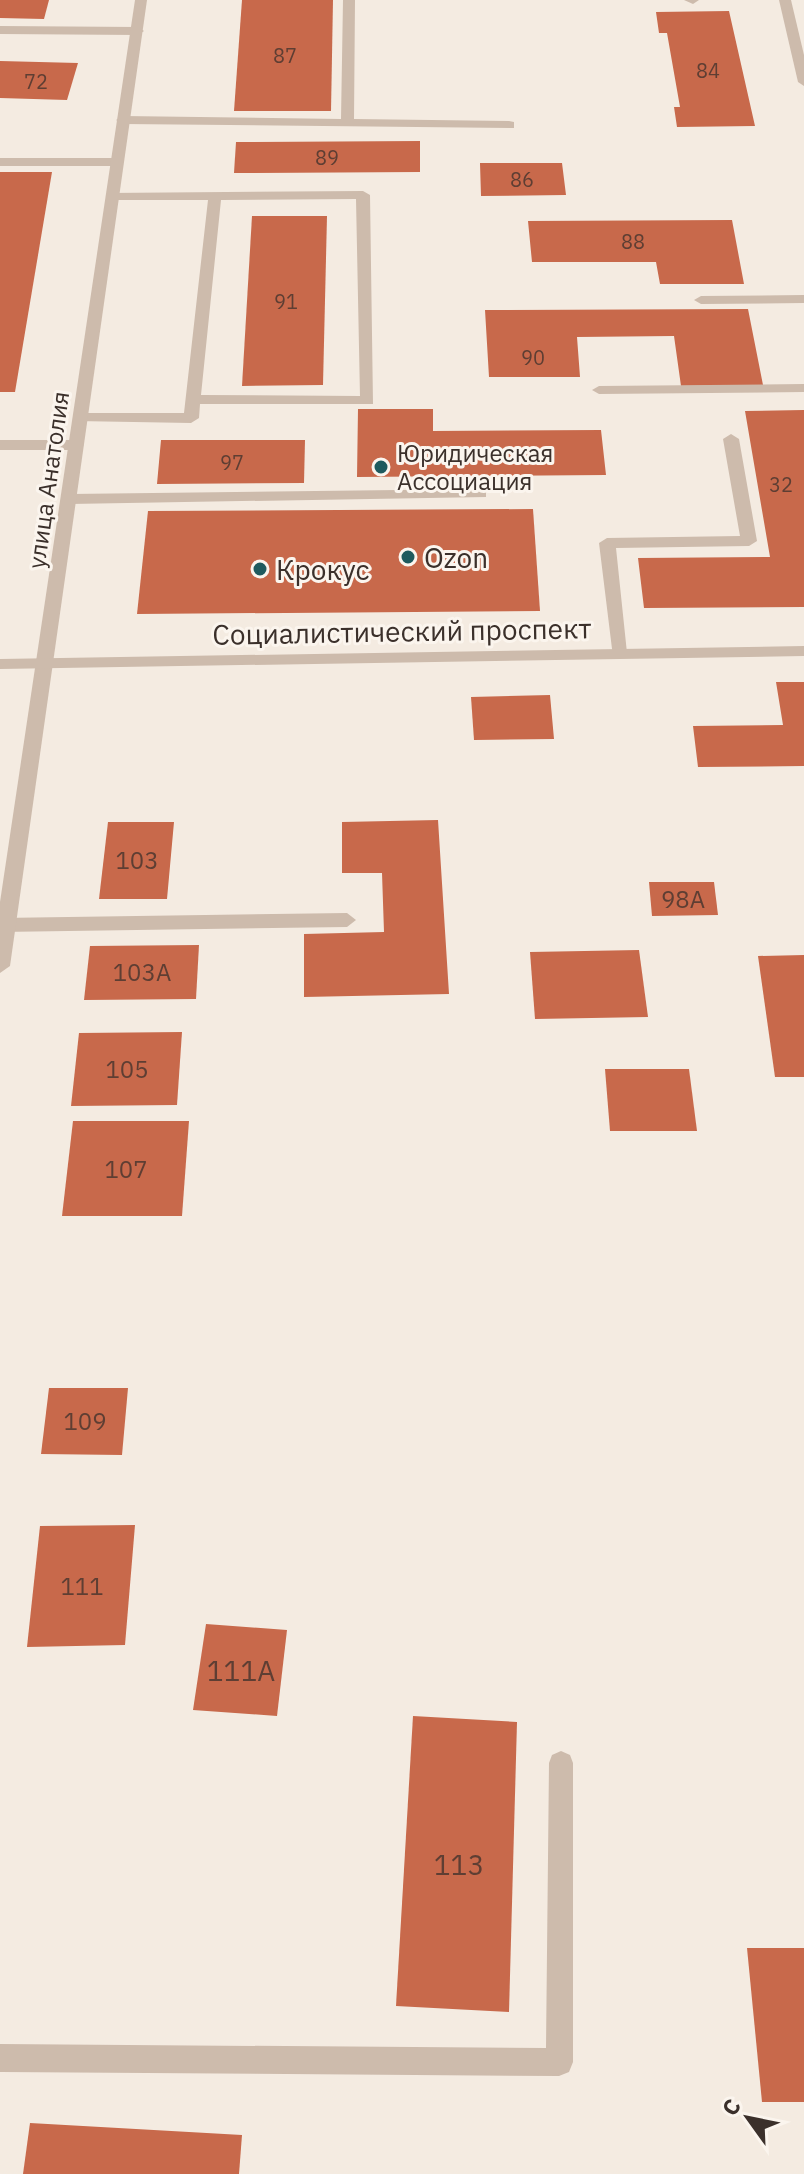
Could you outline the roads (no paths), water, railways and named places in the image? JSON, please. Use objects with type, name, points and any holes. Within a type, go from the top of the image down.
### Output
[{"type":"street","name":"улица Анатолия","points":[[0,966],[3,925],[46,664],[141,0]]},
{"type":"street","points":[[347,123],[349,0]]},
{"type":"street","points":[[785,0],[799,41],[804,82]]},
{"type":"street","points":[[0,30],[138,31]]},
{"type":"street","points":[[123,120],[509,125]]},
{"type":"street","points":[[0,162],[117,162]]},
{"type":"street","points":[[112,196],[363,195],[368,401],[194,399]]},
{"type":"street","points":[[81,418],[191,418],[215,196]]},
{"type":"street","points":[[701,300],[804,299]]},
{"type":"street","points":[[599,390],[804,388]]},
{"type":"street","points":[[619,653],[607,543],[749,541],[731,439]]},
{"type":"street","points":[[0,445],[76,445]]},
{"type":"street","points":[[70,499],[480,494]]},
{"type":"street","name":"Социалистический проспект","points":[[0,664],[804,651]]},
{"type":"street","points":[[3,925],[347,920]]},
{"type":"street","points":[[0,2058],[559,2062],[561,1763]]},
{"type":"place","name":"Юридическая Ассоциация","points":[[381,467]]},
{"type":"place","name":"Ozon","points":[[408,557]]},
{"type":"place","name":"Крокус","points":[[260,569]]}]
